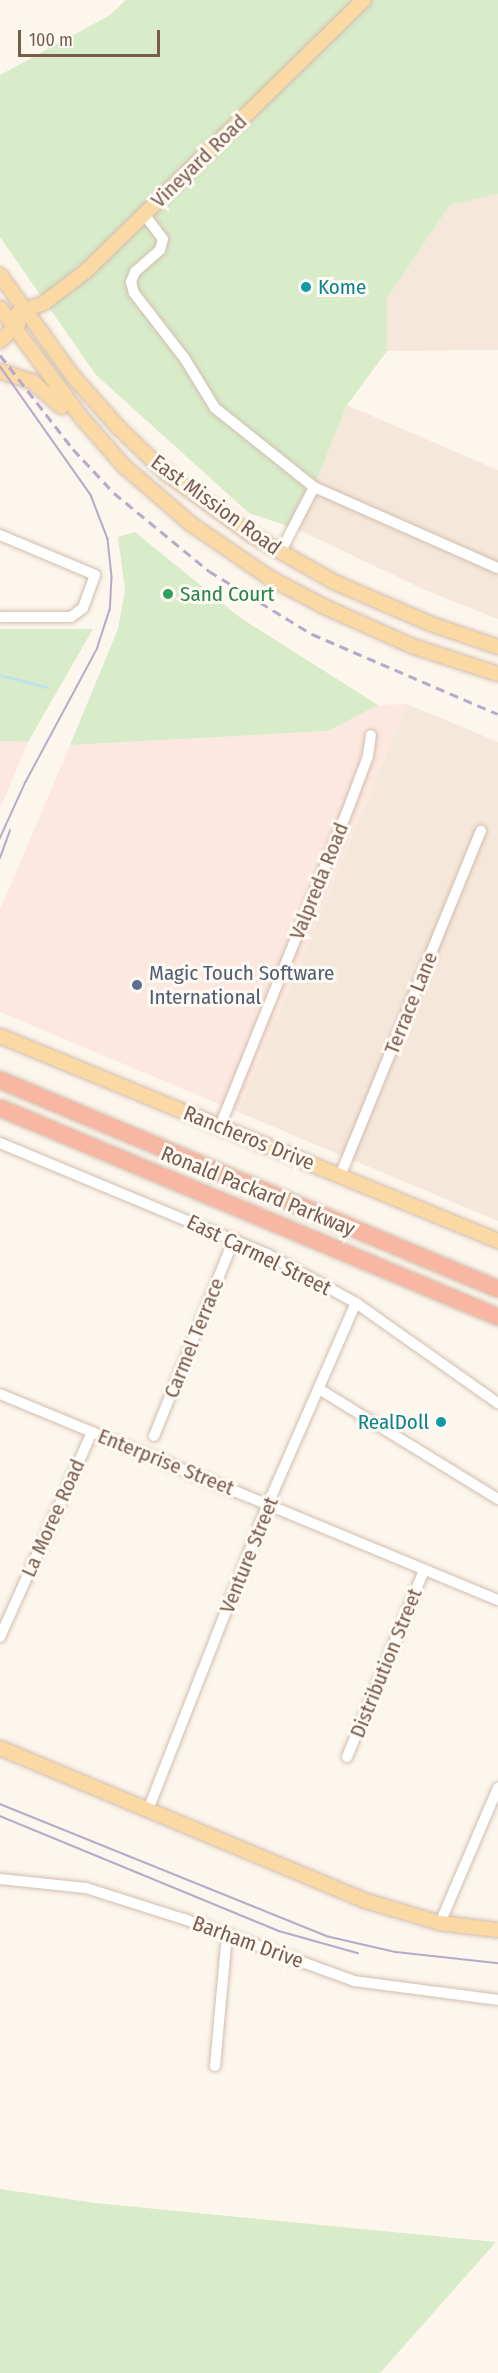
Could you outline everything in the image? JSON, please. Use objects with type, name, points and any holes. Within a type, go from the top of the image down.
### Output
[{"type":"highway","name":"Ronald Packard Parkway","points":[[0,1080],[498,1289]]},
{"type":"highway","name":"Ronald Packard Parkway","points":[[0,1108],[498,1317]]},
{"type":"main road","name":"Vineyard Road","points":[[26,312],[86,271],[364,0]]},
{"type":"main road","name":"East Mission Road","points":[[0,275],[72,375],[142,451],[183,486],[280,553],[363,596],[498,647]]},
{"type":"main road","points":[[2,313],[26,312]]},
{"type":"main road","points":[[0,341],[14,330],[26,312]]},
{"type":"main road","name":"East Mission Road","points":[[2,313],[50,380],[125,467],[190,524],[270,578],[412,646],[498,674]]},
{"type":"main road","points":[[0,371],[44,389],[125,467]]},
{"type":"main road","name":"Rancheros Drive","points":[[0,1036],[498,1240]]},
{"type":"main road","points":[[0,1748],[363,1900],[440,1923],[498,1930]]},
{"type":"street","points":[[144,214],[163,238],[160,250],[135,272],[131,282],[134,293],[185,359],[215,408],[314,488],[498,568]]},
{"type":"street","points":[[280,553],[314,488]]},
{"type":"street","points":[[0,535],[95,575],[83,608],[71,617],[0,617]]},
{"type":"street","name":"Valpreda Road","points":[[220,1126],[350,804],[368,756],[371,735]]},
{"type":"street","name":"Terrace Lane","points":[[340,1176],[481,831]]},
{"type":"street","name":"East Carmel Street","points":[[0,1143],[234,1239],[356,1303],[498,1403]]},
{"type":"street","name":"Carmel Terrace","points":[[153,1436],[234,1239]]},
{"type":"street","name":"Venture Street","points":[[148,1810],[268,1504],[356,1303]]},
{"type":"street","points":[[319,1389],[498,1499]]},
{"type":"street","name":"Enterprise Street","points":[[0,1394],[424,1570],[497,1597]]},
{"type":"street","name":"La Moree Road","points":[[0,1637],[92,1432]]},
{"type":"street","name":"Distribution Street","points":[[347,1757],[424,1570]]},
{"type":"street","points":[[440,1923],[498,1788]]},
{"type":"street","name":"Barham Drive","points":[[0,1879],[86,1888],[227,1935],[354,1981],[498,2000]]},
{"type":"street","points":[[215,2066],[227,1935]]},
{"type":"shaded area","points":[[498,194],[498,350],[387,351],[387,299],[450,205]]},
{"type":"shaded area","points":[[347,405],[498,470],[498,619],[425,590],[297,529]]},
{"type":"shaded area","points":[[407,704],[498,742],[498,1221],[238,1112]]},
{"type":"shaded area","points":[[407,704],[238,1112],[0,1012],[0,910],[70,745],[327,731],[378,705]]},
{"type":"shaded area","points":[[0,741],[28,742],[0,809]]},
{"type":"green space","points":[[126,0],[498,0],[498,194],[450,205],[387,299],[387,351],[347,405],[297,529],[249,513],[96,375],[0,237],[0,75],[110,15]]},
{"type":"green space","points":[[135,532],[242,619],[378,705],[328,731],[70,745],[118,629],[125,590],[118,537]]},
{"type":"green space","points":[[0,629],[93,629],[28,742],[0,741]]},
{"type":"green space","points":[[0,2189],[95,2203],[496,2242],[380,2373],[0,2373]]},
{"type":"waterway","points":[[0,675],[46,687]]},
{"type":"tram line","points":[[0,366],[91,495],[108,539],[112,577],[110,610],[98,648],[26,782],[0,839]]},
{"type":"tram line","points":[[0,858],[10,831]]},
{"type":"tram line","points":[[0,1804],[326,1936],[396,1952],[498,1963]]},
{"type":"tram line","points":[[0,1816],[279,1931],[358,1953]]},
{"type":"railway","points":[[0,355],[73,449],[114,493],[209,571],[312,634],[498,714]]},
{"type":"place","name":"Kome","points":[[306,287]]},
{"type":"place","name":"Sand Court","points":[[168,594]]},
{"type":"place","name":"Magic Touch Software International","points":[[137,985]]},
{"type":"place","name":"RealDoll","points":[[441,1422]]}]
